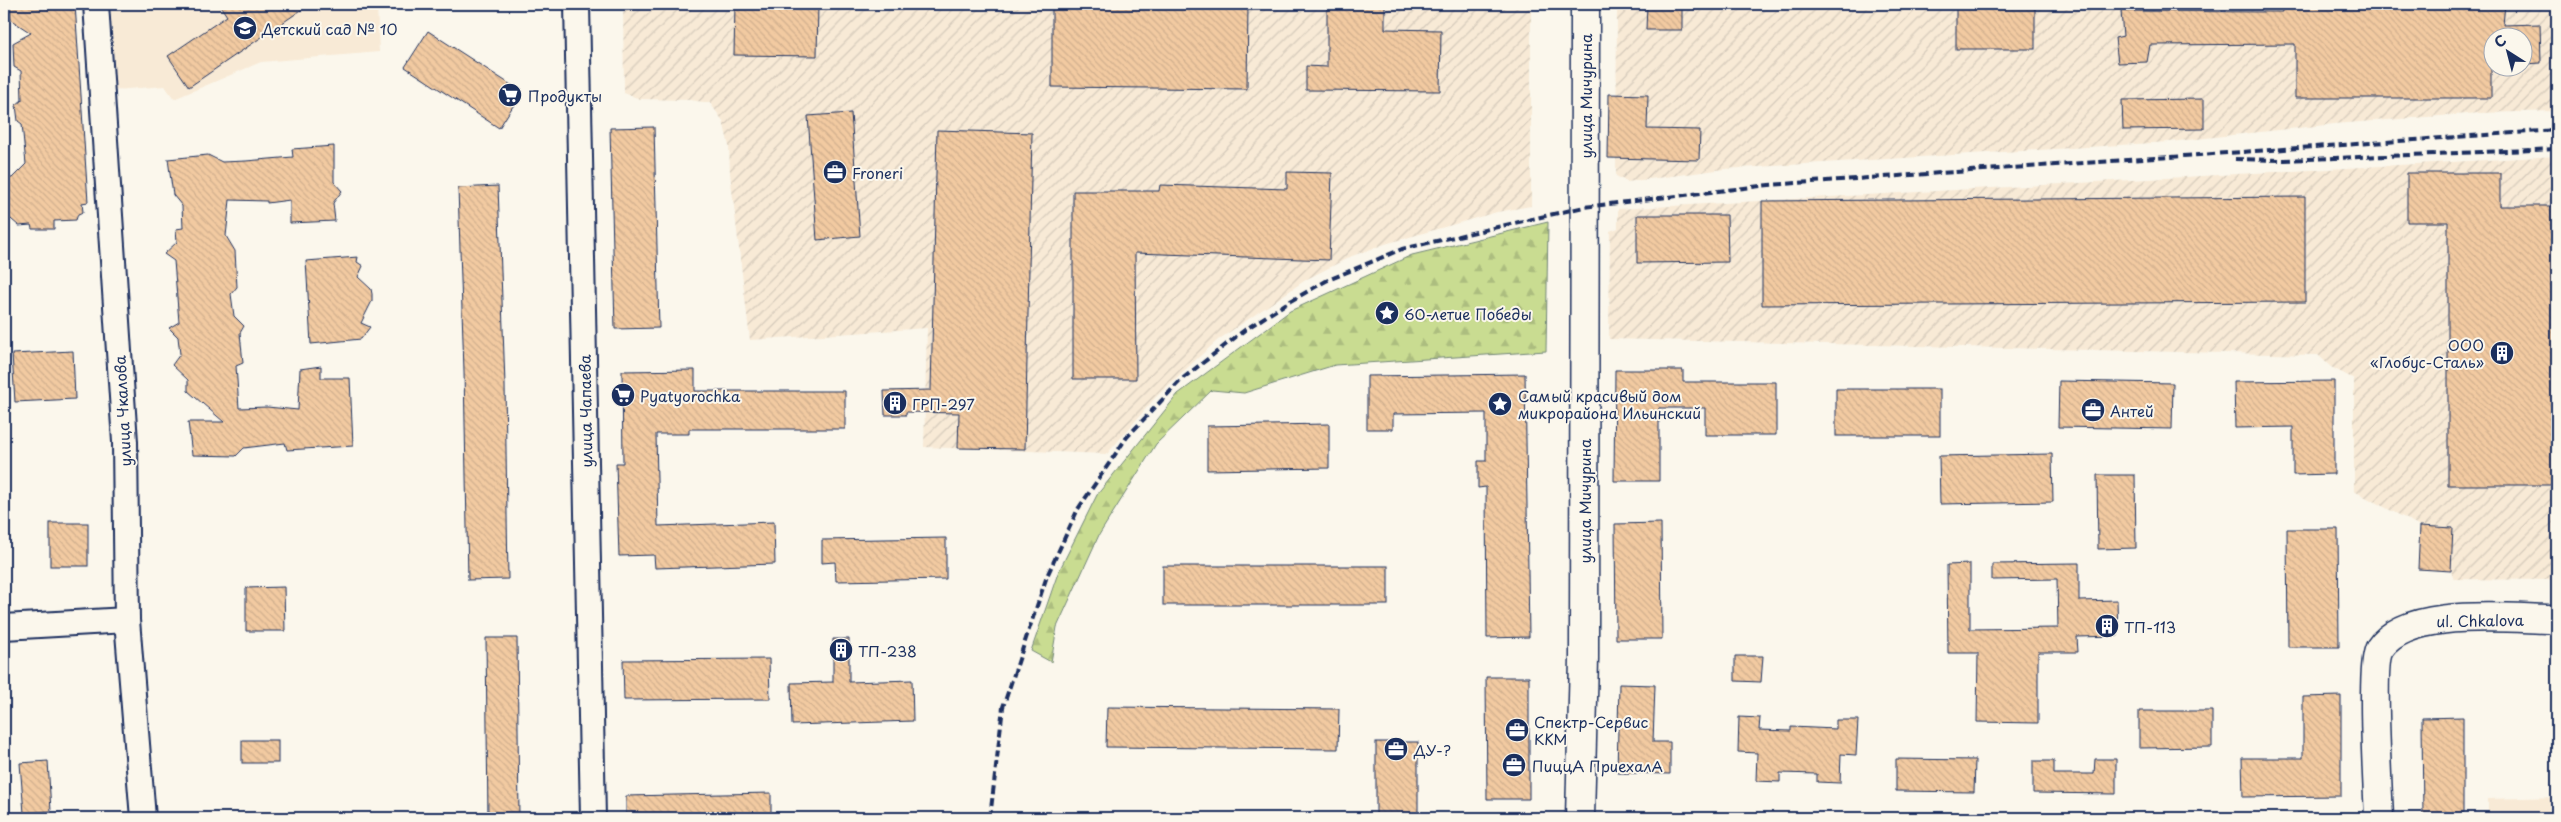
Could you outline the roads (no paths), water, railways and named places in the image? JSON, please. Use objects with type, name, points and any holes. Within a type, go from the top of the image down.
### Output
[{"type":"main road","name":"улица Мичурина","points":[[1580,818],[1584,639],[1585,4]]},
{"type":"main road","name":"ul. Chkalova","points":[[2379,818],[2375,675],[2379,649],[2400,629],[2440,618],[2557,619]]},
{"type":"street","name":"улица Чкалова","points":[[96,4],[125,442],[127,620],[143,818]]},
{"type":"street","name":"улица Чапаева","points":[[577,4],[593,818]]},
{"type":"street","points":[[4,627],[127,620]]},
{"type":"railway","points":[[990,818],[1003,707],[1047,576],[1078,509],[1127,437],[1182,379],[1246,329],[1326,281],[1402,249],[1584,207],[1769,185],[2557,130]]},
{"type":"railway","points":[[2235,159],[2285,160],[2557,149]]},
{"type":"place","name":"Детский сад № 10","points":[[245,28]]},
{"type":"place","name":"Продукты","points":[[510,95]]},
{"type":"place","name":"Froneri","points":[[835,172]]},
{"type":"place","name":"60-летие Победы","points":[[1387,313]]},
{"type":"place","name":"ООО «Глобус-Сталь»","points":[[2502,353]]},
{"type":"place","name":"Pyatyorochka","points":[[623,395]]},
{"type":"place","name":"ГРП-297","points":[[895,403]]},
{"type":"place","name":"Самый красивый дом микрорайона Ильинский","points":[[1500,404]]},
{"type":"place","name":"Антей","points":[[2093,410]]},
{"type":"place","name":"ТП-113","points":[[2107,626]]},
{"type":"place","name":"ТП-238","points":[[841,650]]},
{"type":"place","name":"Спектр-Сервис ККМ","points":[[1517,730]]},
{"type":"place","name":"ДУ-?","points":[[1396,749]]},
{"type":"place","name":"ПиццА ПриехалА","points":[[1514,765]]}]
